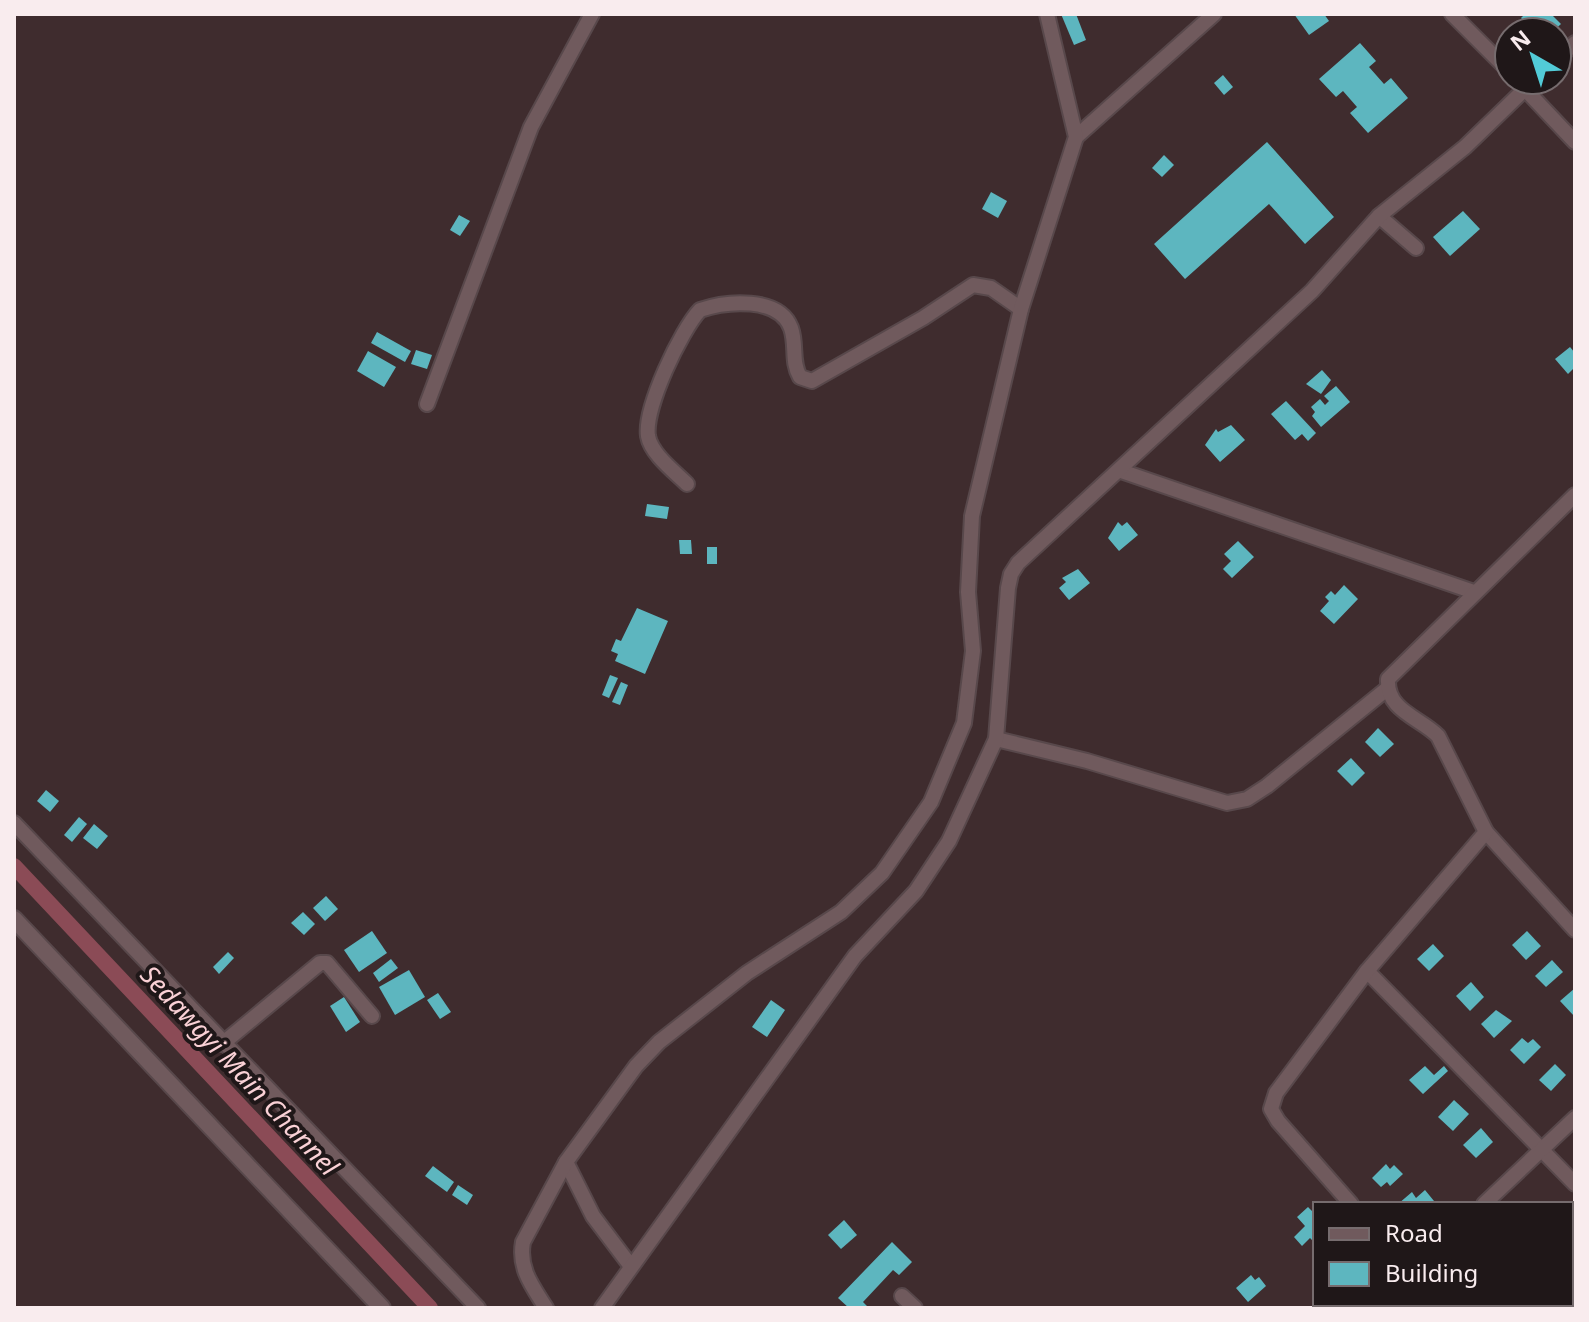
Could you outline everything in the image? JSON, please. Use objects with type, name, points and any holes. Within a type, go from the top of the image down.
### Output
[{"type":"street","points":[[427,404],[531,127],[592,14]]},
{"type":"street","points":[[1047,14],[1076,137]]},
{"type":"street","points":[[546,1308],[525,1276],[521,1254],[523,1242],[566,1162],[636,1066],[659,1042],[747,973],[841,912],[882,873],[931,802],[964,723],[973,651],[968,592],[972,516],[1021,309],[1076,137],[1214,14]]},
{"type":"street","points":[[1452,14],[1493,55]]},
{"type":"street","points":[[602,1308],[855,956],[916,891],[949,841],[996,739],[1011,574],[1312,291],[1379,216],[1465,147],[1514,96]]},
{"type":"street","points":[[1537,96],[1575,142]]},
{"type":"street","points":[[1379,216],[1416,248]]},
{"type":"street","points":[[687,484],[659,455],[648,435],[663,372],[700,310],[742,302],[773,309],[786,319],[792,330],[795,367],[800,377],[812,381],[923,318],[973,285],[991,288],[1021,309]]},
{"type":"street","points":[[1121,471],[1474,592]]},
{"type":"street","points":[[996,739],[1087,761],[1227,803],[1247,799],[1388,688],[1393,670],[1575,495]]},
{"type":"street","points":[[1388,688],[1406,717],[1429,727],[1438,736],[1486,832],[1575,930]]},
{"type":"street","points":[[14,823],[222,1044],[478,1308]]},
{"type":"street","points":[[1349,1202],[1278,1121],[1271,1109],[1276,1093],[1367,971],[1486,832]]},
{"type":"street","points":[[14,919],[382,1308]]},
{"type":"street","points":[[222,1044],[320,963],[327,963],[372,1016]]},
{"type":"street","points":[[1367,971],[1575,1184]]},
{"type":"street","points":[[1486,1202],[1575,1118]]},
{"type":"street","points":[[566,1162],[593,1216],[630,1265]]},
{"type":"street","points":[[902,1296],[915,1308]]},
{"type":"building","points":[[1061,14],[1076,14],[1086,40],[1074,45]]},
{"type":"building","points":[[1294,14],[1324,14],[1329,21],[1309,35]]},
{"type":"building","points":[[1551,14],[1553,16],[1523,16]]},
{"type":"building","points":[[1360,43],[1376,61],[1369,67],[1384,84],[1391,78],[1408,98],[1368,133],[1350,113],[1357,107],[1343,91],[1336,97],[1319,79]]},
{"type":"building","points":[[1223,75],[1233,87],[1224,95],[1214,83]]},
{"type":"building","points":[[1267,142],[1334,217],[1305,244],[1269,204],[1185,279],[1154,244]]},
{"type":"building","points":[[1164,155],[1174,165],[1162,177],[1152,168]]},
{"type":"building","points":[[991,192],[1007,201],[998,218],[982,209]]},
{"type":"building","points":[[1463,211],[1480,229],[1450,256],[1433,237]]},
{"type":"building","points":[[459,215],[470,221],[460,236],[450,230]]},
{"type":"building","points":[[377,332],[411,351],[405,362],[371,343]]},
{"type":"building","points":[[1570,347],[1575,353],[1575,367],[1568,374],[1555,359]]},
{"type":"building","points":[[416,350],[432,355],[427,369],[411,364]]},
{"type":"building","points":[[368,351],[396,367],[384,387],[357,371]]},
{"type":"building","points":[[1322,370],[1331,380],[1321,394],[1306,384]]},
{"type":"building","points":[[1336,386],[1350,402],[1321,427],[1312,416],[1315,412],[1311,407],[1320,399],[1325,405],[1329,401],[1324,396]]},
{"type":"building","points":[[1286,401],[1316,433],[1308,441],[1302,434],[1295,440],[1271,414]]},
{"type":"building","points":[[1231,425],[1245,440],[1220,462],[1205,445],[1216,429],[1218,432]]},
{"type":"building","points":[[647,504],[669,507],[667,519],[645,516]]},
{"type":"building","points":[[1118,522],[1122,526],[1127,522],[1138,535],[1119,551],[1108,538]]},
{"type":"building","points":[[679,540],[691,540],[692,554],[680,554]]},
{"type":"building","points":[[1238,541],[1254,557],[1232,578],[1223,569],[1231,561],[1224,554]]},
{"type":"building","points":[[707,547],[717,547],[717,564],[707,564]]},
{"type":"building","points":[[1078,569],[1090,583],[1069,600],[1059,588],[1066,582],[1062,578]]},
{"type":"building","points":[[1344,585],[1358,599],[1334,624],[1320,611],[1329,601],[1325,597],[1331,591],[1335,595]]},
{"type":"building","points":[[637,608],[668,621],[645,674],[615,661],[618,654],[611,651],[616,639],[621,641]]},
{"type":"building","points":[[610,675],[618,678],[609,698],[602,695]]},
{"type":"building","points":[[621,682],[628,685],[620,705],[612,702]]},
{"type":"building","points":[[1378,728],[1394,744],[1380,757],[1365,742]]},
{"type":"building","points":[[1351,758],[1365,773],[1352,786],[1337,771]]},
{"type":"building","points":[[46,790],[59,801],[50,812],[37,801]]},
{"type":"building","points":[[79,817],[87,824],[72,842],[64,835]]},
{"type":"building","points":[[94,824],[108,836],[97,849],[83,838]]},
{"type":"building","points":[[326,896],[338,909],[325,921],[313,908]]},
{"type":"building","points":[[303,912],[315,924],[304,935],[291,923]]},
{"type":"building","points":[[372,931],[387,953],[359,972],[344,950]]},
{"type":"building","points":[[1527,931],[1541,946],[1526,960],[1512,945]]},
{"type":"building","points":[[1433,944],[1444,956],[1429,971],[1417,959]]},
{"type":"building","points":[[228,952],[234,958],[219,974],[213,967]]},
{"type":"building","points":[[391,959],[398,968],[379,982],[373,973]]},
{"type":"building","points":[[1552,960],[1563,972],[1546,987],[1535,976]]},
{"type":"building","points":[[409,970],[425,997],[395,1015],[379,987]]},
{"type":"building","points":[[1471,982],[1484,997],[1470,1011],[1456,996]]},
{"type":"building","points":[[1575,988],[1575,1017],[1560,1001]]},
{"type":"building","points":[[438,993],[451,1012],[440,1019],[427,1000]]},
{"type":"building","points":[[344,997],[360,1022],[346,1032],[330,1006]]},
{"type":"building","points":[[771,1000],[785,1010],[767,1037],[752,1027]]},
{"type":"building","points":[[1496,1010],[1512,1021],[1494,1038],[1481,1024]]},
{"type":"building","points":[[1522,1038],[1528,1043],[1533,1039],[1541,1047],[1524,1064],[1510,1050]]},
{"type":"building","points":[[1555,1064],[1566,1075],[1551,1091],[1539,1080]]},
{"type":"building","points":[[1425,1066],[1434,1075],[1444,1066],[1448,1071],[1423,1094],[1409,1080]]},
{"type":"building","points":[[1454,1100],[1469,1114],[1453,1131],[1438,1117]]},
{"type":"building","points":[[1481,1128],[1493,1142],[1476,1158],[1463,1145]]},
{"type":"building","points":[[1386,1164],[1390,1169],[1394,1165],[1403,1174],[1390,1186],[1387,1182],[1381,1187],[1372,1178]]},
{"type":"building","points":[[433,1166],[454,1182],[447,1192],[425,1176]]},
{"type":"building","points":[[458,1185],[473,1195],[467,1205],[452,1195]]},
{"type":"building","points":[[1425,1190],[1434,1201],[1400,1202],[1412,1192],[1416,1198]]},
{"type":"building","points":[[1308,1207],[1313,1212],[1313,1241],[1310,1238],[1302,1246],[1294,1237],[1305,1226],[1297,1217]]},
{"type":"building","points":[[844,1220],[857,1235],[841,1249],[828,1235]]},
{"type":"building","points":[[892,1242],[912,1262],[899,1275],[893,1270],[863,1302],[869,1308],[849,1308],[838,1298]]},
{"type":"building","points":[[1251,1275],[1255,1280],[1259,1277],[1266,1286],[1248,1302],[1236,1288]]},
{"type":"waterway","name":"Sedawgyi Main Channel","points":[[14,866],[430,1308]]}]
